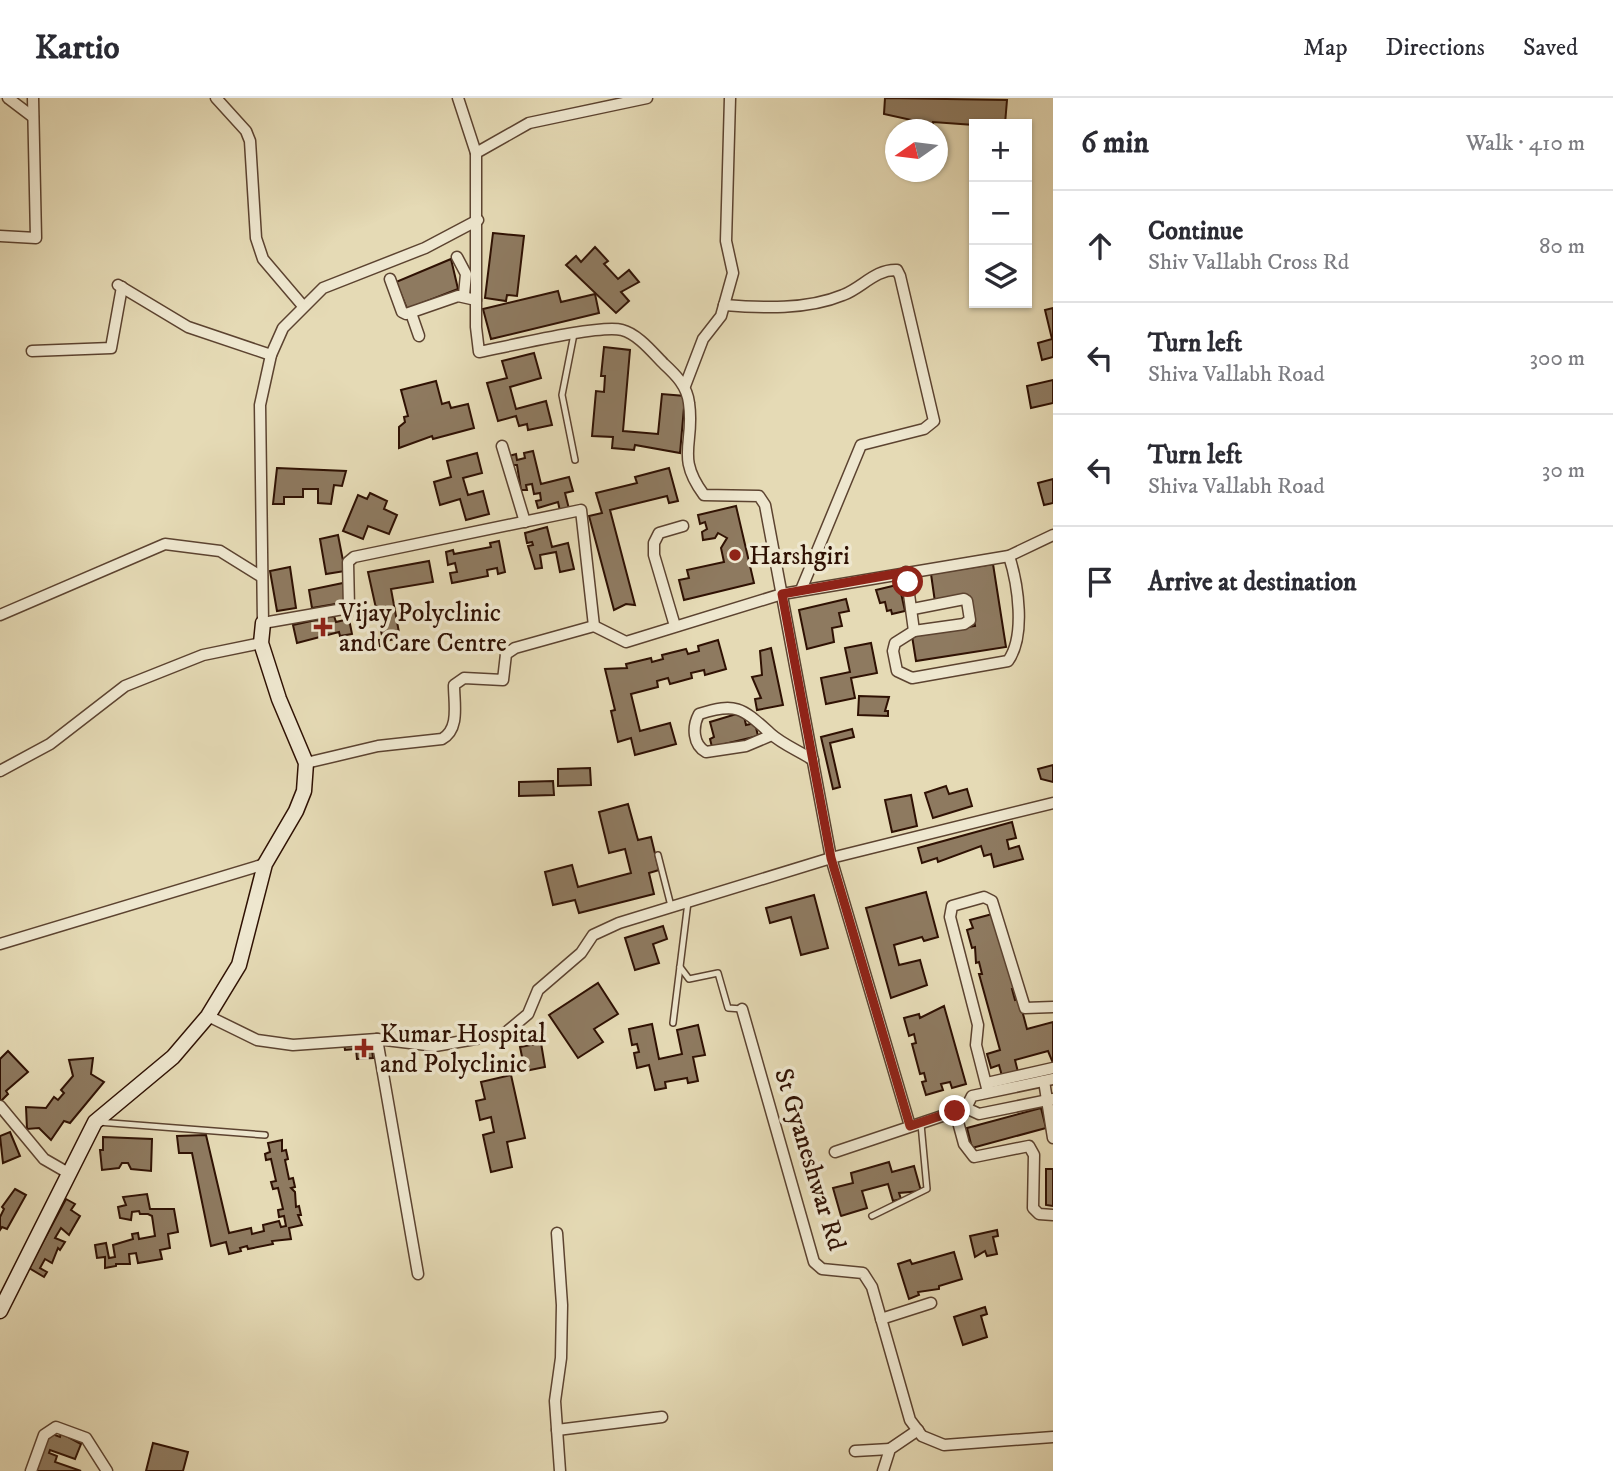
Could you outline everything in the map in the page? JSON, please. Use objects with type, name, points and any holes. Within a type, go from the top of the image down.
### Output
[{"type":"street","points":[[8,98],[33,117]]},
{"type":"street","points":[[0,236],[36,238],[33,98]]},
{"type":"street","points":[[216,98],[246,131],[250,141],[256,238],[263,259],[303,306]]},
{"type":"street","points":[[458,98],[476,153],[476,300],[479,352],[574,334],[622,329],[640,341],[685,386],[690,403],[686,456],[690,475],[705,495],[759,496],[765,505],[831,858],[915,1124]]},
{"type":"street","points":[[476,153],[529,122],[647,98]]},
{"type":"street","points":[[685,386],[703,339],[721,316],[733,273],[726,241],[730,98]]},
{"type":"street","points":[[0,1311],[95,1122],[173,1057],[231,984],[239,965],[265,864],[296,811],[304,790],[306,763],[279,699],[261,643],[260,405],[271,355],[283,328],[323,288],[425,248],[478,220]]},
{"type":"street","points":[[457,257],[467,274],[464,295]]},
{"type":"street","points":[[724,305],[764,308],[789,306],[843,296],[873,276],[891,269],[897,270],[900,276],[934,421],[923,429],[869,441],[856,451],[801,590]]},
{"type":"street","points":[[390,279],[402,312],[411,313],[464,295],[476,300]]},
{"type":"street","points":[[32,351],[110,348],[120,286],[188,327],[271,355]]},
{"type":"street","points":[[411,313],[419,336]]},
{"type":"street","points":[[502,446],[525,522]]},
{"type":"street","points":[[263,623],[349,608],[348,562],[354,557],[581,510],[594,626]]},
{"type":"street","points":[[676,626],[654,555],[654,542],[659,533],[683,526]]},
{"type":"street","points":[[306,763],[378,746],[442,739],[449,735],[454,726],[454,685],[457,681],[464,678],[503,680],[509,650],[594,626],[626,642],[782,594],[1009,556],[1053,535]]},
{"type":"street","points":[[0,615],[165,544],[220,551],[262,577]]},
{"type":"street","points":[[913,609],[964,599],[970,620],[914,631],[894,643],[892,651],[897,671],[905,676],[912,678],[1008,661],[1015,650],[1017,636],[1017,602],[1009,556]]},
{"type":"street","points":[[906,572],[914,631]]},
{"type":"street","points":[[0,771],[69,731],[125,686],[203,655],[261,643]]},
{"type":"street","points":[[772,735],[746,746],[712,753],[701,749],[694,725],[699,714],[733,706],[760,722],[772,735],[813,760]]},
{"type":"street","points":[[208,1016],[257,1040],[293,1045],[377,1039],[435,1046],[504,1034],[528,1014],[538,990],[581,953],[593,935],[671,907],[831,858],[1053,803]]},
{"type":"street","points":[[0,944],[265,864]]},
{"type":"street","points":[[987,1088],[976,1045],[978,1024],[950,917],[951,906],[984,897],[992,901],[1025,1008],[1053,1007]]},
{"type":"street","name":"St Gyaneshwar Rd","points":[[742,1009],[814,1262],[822,1269],[863,1273],[872,1287],[910,1420],[918,1430]]},
{"type":"street","points":[[377,1039],[418,1274]]},
{"type":"street","points":[[1053,1068],[987,1088],[972,1096],[961,1110],[964,1144],[974,1157],[1029,1146],[1034,1155],[1033,1208],[1039,1214],[1053,1215]]},
{"type":"street","points":[[987,1088],[1048,1080],[1053,1138]]},
{"type":"street","points":[[835,1152],[961,1110],[979,1114],[1050,1100]]},
{"type":"street","points":[[0,1106],[44,1159],[70,1174]]},
{"type":"street","points":[[557,1233],[562,1305],[561,1358],[555,1401],[560,1471]]},
{"type":"street","points":[[881,1319],[931,1303]]},
{"type":"street","points":[[557,1430],[662,1417]]},
{"type":"street","points":[[31,1471],[44,1435],[57,1427],[86,1438],[107,1471]]},
{"type":"street","points":[[855,1451],[890,1449],[918,1430],[922,1436],[943,1445],[1053,1437]]},
{"type":"street","points":[[883,1471],[890,1449]]},
{"type":"lane","points":[[574,334],[562,395],[575,460]]},
{"type":"lane","points":[[658,855],[671,907]]},
{"type":"lane","points":[[673,1023],[688,902]]},
{"type":"lane","points":[[680,967],[689,979],[718,973],[728,1008],[742,1009]]},
{"type":"lane","points":[[95,1122],[264,1135]]},
{"type":"lane","points":[[872,1216],[927,1189],[915,1124]]},
{"type":"building","points":[[885,98],[1007,100],[1005,119],[969,119],[969,125],[948,123],[948,119],[907,119],[884,114]]},
{"type":"building","points":[[493,233],[524,236],[517,296],[507,295],[506,301],[485,298]]},
{"type":"building","points":[[595,247],[608,261],[604,264],[618,279],[629,270],[639,282],[621,292],[629,301],[616,313],[566,265],[576,256],[581,262]]},
{"type":"building","points":[[451,259],[458,289],[407,309],[396,282]]},
{"type":"building","points":[[558,291],[561,302],[595,294],[599,313],[491,339],[483,309]]},
{"type":"building","points":[[1053,308],[1053,357],[1042,360],[1038,343],[1052,339],[1045,310]]},
{"type":"building","points":[[604,347],[630,350],[623,431],[658,434],[662,394],[685,396],[680,453],[635,445],[634,450],[612,448],[613,437],[592,436],[596,391],[604,392],[605,376],[601,376]]},
{"type":"building","points":[[534,353],[541,378],[510,387],[516,409],[546,401],[552,425],[528,430],[527,424],[519,426],[516,416],[498,421],[487,383],[507,378],[502,361]]},
{"type":"building","points":[[1053,380],[1053,403],[1031,408],[1027,386]]},
{"type":"building","points":[[436,381],[442,404],[449,402],[451,408],[468,404],[474,428],[433,439],[432,436],[399,448],[399,427],[405,422],[404,417],[408,416],[401,390]]},
{"type":"building","points":[[533,451],[541,484],[569,477],[573,491],[565,493],[569,509],[560,511],[558,502],[538,508],[536,501],[541,500],[540,493],[534,494],[532,484],[526,485],[527,490],[521,490],[517,465],[512,465],[509,456],[516,454],[517,460],[525,458],[524,453]]},
{"type":"building","points":[[477,453],[482,473],[463,478],[468,495],[483,491],[489,514],[466,520],[460,499],[440,505],[434,482],[451,477],[447,461]]},
{"type":"building","points":[[277,468],[346,471],[342,486],[334,485],[331,504],[318,503],[318,489],[303,489],[303,497],[284,497],[284,504],[273,504]]},
{"type":"building","points":[[669,468],[678,501],[669,503],[667,496],[610,510],[635,605],[626,604],[614,610],[589,516],[602,513],[596,493],[637,483],[635,477]]},
{"type":"building","points":[[1053,479],[1053,503],[1044,505],[1038,483]]},
{"type":"building","points":[[370,493],[387,501],[384,509],[397,515],[389,534],[368,526],[363,539],[343,531],[358,495],[367,499]]},
{"type":"building","name":"Harshgiri","points":[[736,506],[754,583],[684,600],[679,580],[689,578],[687,570],[724,562],[721,548],[727,538],[718,533],[715,538],[703,540],[702,532],[707,529],[705,522],[700,524],[698,515]]},
{"type":"building","points":[[547,527],[552,547],[568,543],[574,569],[560,572],[556,552],[540,555],[542,568],[535,569],[528,546],[533,545],[532,542],[527,543],[525,533]]},
{"type":"building","points":[[338,535],[345,571],[326,574],[320,539]]},
{"type":"building","points":[[499,541],[505,572],[498,574],[497,568],[487,570],[488,576],[452,583],[450,573],[457,572],[455,563],[448,565],[446,552],[453,550],[454,554],[491,547],[490,543]]},
{"type":"building","points":[[429,561],[433,582],[391,589],[400,638],[386,641],[386,645],[380,646],[379,640],[383,640],[368,572]]},
{"type":"building","points":[[993,564],[1006,647],[916,661],[912,636],[975,626],[970,597],[935,602],[931,574]]},
{"type":"building","points":[[290,567],[296,608],[277,611],[270,571]]},
{"type":"building","points":[[343,583],[347,602],[312,608],[309,590]]},
{"type":"building","points":[[905,583],[907,592],[901,593],[905,611],[892,614],[891,610],[887,611],[885,602],[880,603],[876,590]]},
{"type":"building","points":[[846,599],[849,611],[839,613],[842,626],[832,628],[834,642],[807,649],[799,610]]},
{"type":"building","points":[[334,616],[336,622],[349,619],[352,634],[340,636],[339,632],[297,643],[293,625]]},
{"type":"building","points":[[718,640],[726,669],[705,675],[704,670],[691,673],[692,678],[670,684],[668,678],[657,681],[658,687],[631,694],[640,731],[670,723],[676,744],[635,755],[631,738],[618,742],[611,711],[615,710],[605,669],[627,668],[626,664],[651,658],[652,662],[663,659],[662,655],[686,649],[688,654],[699,651],[698,646]]},
{"type":"building","points":[[871,643],[877,673],[851,678],[855,698],[826,704],[821,678],[850,672],[845,648]]},
{"type":"building","points":[[771,648],[783,705],[757,710],[755,699],[761,698],[752,677],[762,675],[760,651]]},
{"type":"building","points":[[859,696],[889,697],[885,711],[888,711],[888,716],[858,715]]},
{"type":"building","points":[[743,712],[746,725],[755,723],[758,736],[712,747],[710,739],[714,737],[710,722]]},
{"type":"building","points":[[852,729],[854,737],[830,743],[840,787],[833,789],[821,737]]},
{"type":"building","points":[[1053,765],[1053,782],[1041,779],[1038,769]]},
{"type":"building","points":[[590,768],[591,785],[558,786],[558,769]]},
{"type":"building","points":[[553,781],[554,795],[519,796],[519,782]]},
{"type":"building","points":[[946,786],[949,794],[967,789],[972,806],[933,818],[925,793]]},
{"type":"building","points":[[911,795],[917,826],[892,832],[885,800]]},
{"type":"building","points":[[628,804],[638,840],[651,837],[659,870],[649,873],[654,894],[579,913],[575,900],[553,905],[545,872],[572,865],[578,887],[631,873],[625,849],[609,853],[599,812]]},
{"type":"building","points":[[1012,822],[1016,838],[1007,840],[1009,849],[1019,846],[1023,859],[994,867],[991,854],[984,856],[981,846],[938,862],[937,858],[922,863],[918,848]]},
{"type":"building","points":[[926,892],[938,937],[924,941],[922,937],[894,945],[899,965],[920,960],[927,985],[891,998],[866,908]]},
{"type":"building","points":[[814,895],[828,948],[801,955],[791,917],[770,923],[766,908]]},
{"type":"building","points":[[996,913],[1016,988],[1012,989],[1015,1000],[1019,999],[1027,1029],[1053,1022],[1053,1063],[1048,1051],[1015,1060],[1018,1072],[1002,1076],[999,1065],[991,1068],[987,1054],[1000,1050],[979,974],[982,974],[979,962],[976,963],[975,947],[972,948],[967,930],[973,928],[970,920]]},
{"type":"building","points":[[663,926],[667,939],[653,944],[659,963],[635,970],[625,938]]},
{"type":"building","points":[[598,983],[618,1014],[594,1029],[603,1042],[578,1058],[549,1015]]},
{"type":"building","points":[[944,1006],[966,1084],[952,1088],[950,1082],[941,1084],[943,1090],[926,1095],[922,1082],[926,1081],[924,1073],[920,1074],[912,1044],[916,1043],[914,1034],[909,1036],[904,1018],[919,1014],[920,1018]]},
{"type":"building","points":[[652,1024],[659,1059],[682,1054],[677,1030],[698,1025],[705,1055],[693,1057],[698,1081],[688,1083],[687,1078],[665,1082],[666,1088],[655,1090],[649,1065],[637,1068],[634,1053],[639,1052],[637,1044],[632,1045],[629,1029]]},
{"type":"building","points":[[371,1041],[373,1058],[357,1059],[356,1049],[345,1050],[344,1043]]},
{"type":"building","points":[[541,1043],[545,1067],[525,1071],[520,1047]]},
{"type":"building","points":[[8,1051],[28,1072],[6,1091],[8,1094],[0,1102],[0,1059]]},
{"type":"building","points":[[93,1058],[91,1074],[104,1082],[70,1123],[64,1121],[51,1140],[39,1128],[27,1129],[26,1107],[46,1108],[54,1097],[58,1100],[64,1093],[61,1090],[73,1076],[69,1060]]},
{"type":"building","points":[[511,1075],[525,1138],[507,1142],[512,1167],[491,1172],[483,1135],[494,1132],[491,1117],[480,1120],[476,1101],[485,1099],[481,1082]]},
{"type":"building","points":[[1041,1108],[1046,1128],[972,1148],[967,1128]]},
{"type":"building","points":[[10,1132],[20,1156],[3,1163],[0,1136]]},
{"type":"building","points":[[206,1135],[229,1233],[251,1228],[252,1234],[264,1231],[263,1225],[279,1221],[281,1227],[286,1226],[284,1216],[279,1217],[278,1210],[283,1209],[278,1188],[273,1189],[271,1182],[276,1181],[271,1159],[266,1160],[265,1154],[270,1152],[268,1143],[282,1140],[282,1151],[286,1150],[289,1179],[293,1178],[295,1187],[291,1188],[295,1192],[296,1207],[299,1206],[301,1215],[298,1215],[302,1225],[289,1228],[291,1239],[272,1241],[273,1244],[248,1249],[247,1246],[240,1248],[241,1251],[229,1254],[226,1242],[211,1246],[192,1153],[179,1153],[177,1136]]},
{"type":"building","points":[[103,1137],[152,1139],[151,1171],[131,1169],[128,1163],[122,1163],[119,1168],[102,1170],[100,1150],[103,1150]]},
{"type":"building","points":[[889,1162],[892,1172],[914,1166],[921,1191],[899,1193],[901,1199],[893,1201],[888,1184],[862,1191],[867,1208],[841,1216],[833,1188],[853,1183],[851,1173]]},
{"type":"building","points":[[1046,1169],[1053,1169],[1053,1206],[1046,1205]]},
{"type":"building","points":[[15,1189],[26,1195],[7,1229],[2,1227],[0,1230],[0,1217],[4,1209],[2,1207]]},
{"type":"building","points":[[147,1194],[150,1209],[174,1209],[178,1232],[168,1234],[170,1248],[160,1250],[162,1259],[138,1263],[136,1253],[129,1254],[130,1264],[116,1264],[105,1268],[105,1257],[97,1258],[95,1245],[106,1243],[109,1258],[115,1257],[113,1245],[133,1239],[132,1234],[138,1233],[139,1239],[155,1236],[152,1216],[140,1214],[139,1211],[132,1212],[131,1220],[120,1218],[118,1207],[126,1205],[123,1197]]},
{"type":"building","points":[[66,1199],[75,1204],[71,1210],[80,1216],[69,1235],[61,1228],[55,1238],[65,1242],[60,1250],[58,1248],[52,1263],[45,1259],[40,1268],[47,1272],[44,1277],[29,1268]]},
{"type":"building","points":[[997,1230],[998,1236],[993,1237],[997,1254],[987,1256],[985,1251],[975,1257],[970,1236]]},
{"type":"building","points":[[954,1252],[962,1279],[939,1286],[939,1289],[918,1292],[919,1295],[909,1299],[898,1264],[910,1260],[912,1264]]},
{"type":"building","points":[[985,1307],[987,1314],[981,1316],[987,1337],[963,1345],[954,1317]]},
{"type":"building","points":[[47,1432],[60,1437],[61,1433],[81,1444],[75,1459],[50,1450],[49,1453],[57,1456],[55,1462],[81,1471],[35,1471]]},
{"type":"building","points":[[153,1443],[188,1452],[183,1471],[146,1471]]},
{"type":"place","name":"Harshgiri","points":[[735,555]]},
{"type":"place","name":"Vijay Polyclinic and Care Centre","points":[[323,627]]},
{"type":"place","name":"Kumar Hospital and Polyclinic","points":[[364,1048]]},
{"type":"route","points":[[908,582],[906,572],[782,594],[831,858],[910,1126],[955,1111]]}]
